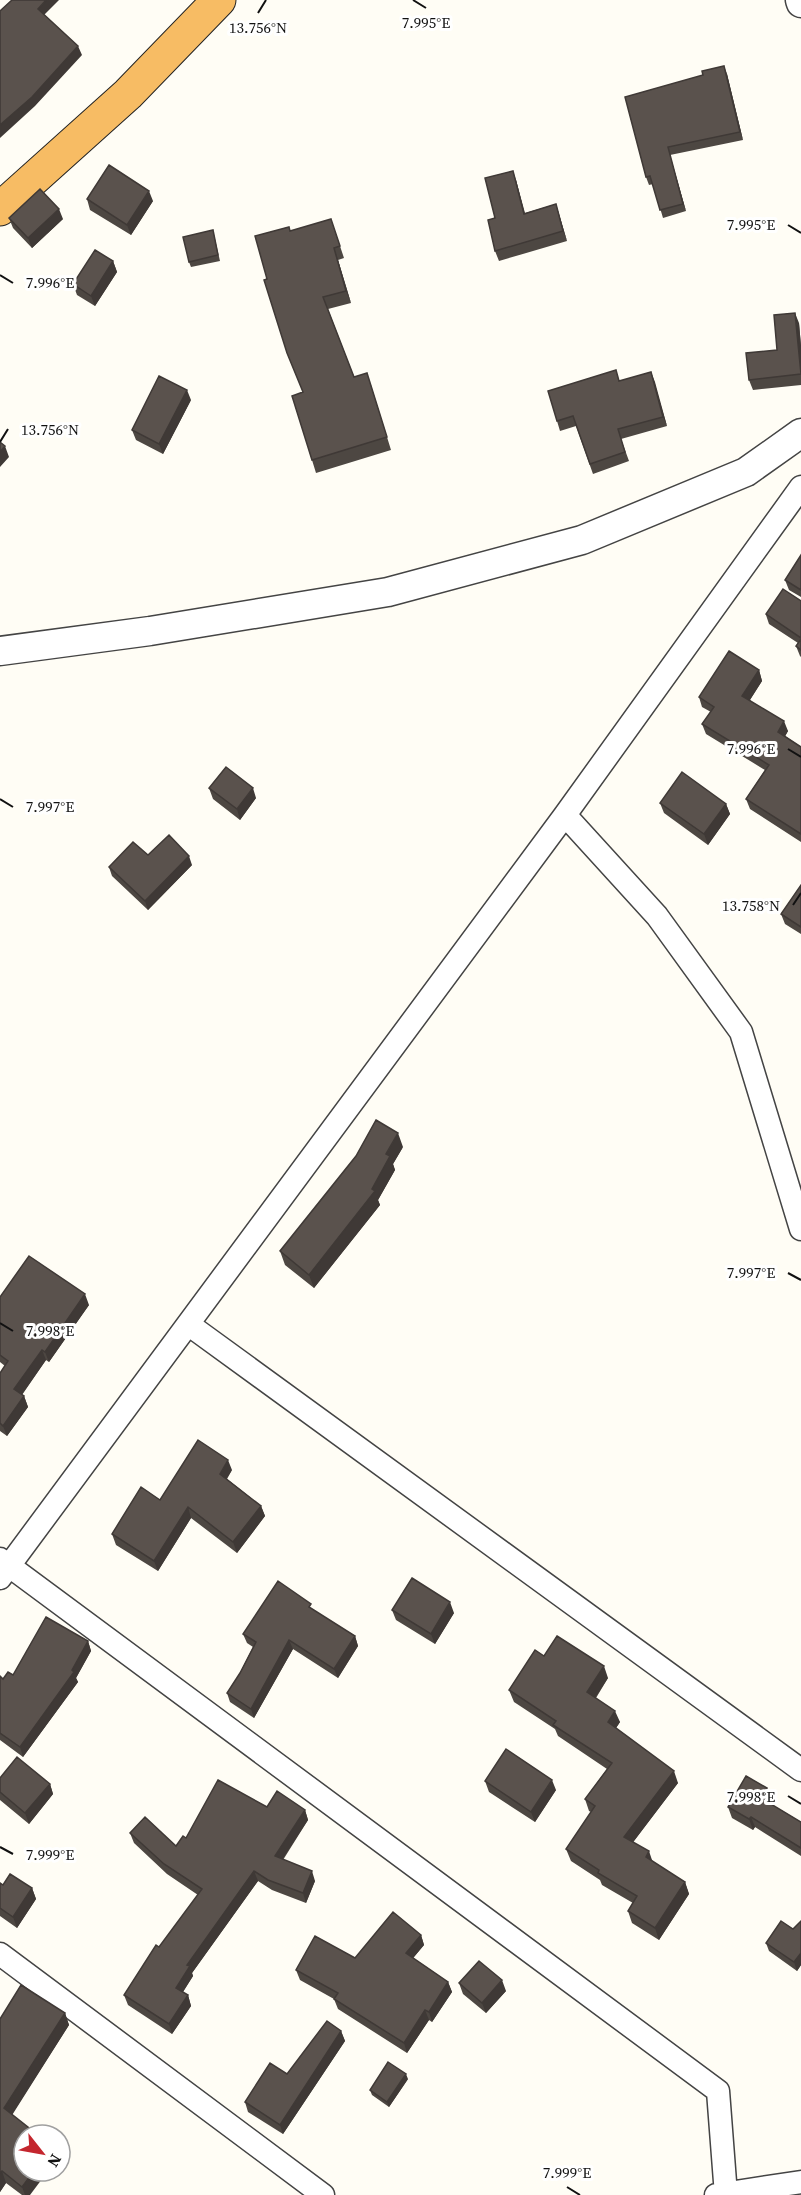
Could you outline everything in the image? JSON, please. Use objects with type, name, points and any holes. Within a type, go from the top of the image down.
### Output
[{"type":"highway","points":[[0,209],[128,94],[219,0]]},
{"type":"street","points":[[0,651],[150,631],[388,592],[570,543],[746,472],[801,433]]},
{"type":"street","points":[[801,487],[565,815],[3,1568],[718,2091],[722,2194],[801,2182]]},
{"type":"street","points":[[565,815],[657,916],[741,1032],[801,1229]]},
{"type":"street","points":[[188,1323],[801,1770]]},
{"type":"street","points":[[0,1954],[323,2195]]},
{"type":"building","points":[[12,0],[46,0],[38,9],[78,46],[32,97],[0,125],[0,11]]},
{"type":"building","points":[[724,66],[740,132],[668,147],[683,204],[660,210],[650,176],[646,177],[625,97],[703,75],[702,71]]},
{"type":"building","points":[[109,165],[149,191],[127,225],[87,199]]},
{"type":"building","points":[[513,171],[524,214],[556,204],[563,231],[495,251],[488,220],[495,218],[485,178]]},
{"type":"building","points":[[40,189],[59,209],[28,238],[9,218]]},
{"type":"building","points":[[331,219],[340,246],[334,248],[346,291],[323,297],[354,377],[367,373],[387,437],[312,460],[292,396],[303,392],[287,353],[264,280],[267,279],[255,236],[289,227],[290,231]]},
{"type":"building","points":[[213,230],[218,255],[189,262],[183,237]]},
{"type":"building","points":[[95,250],[113,261],[91,296],[73,284]]},
{"type":"building","points":[[795,313],[801,374],[749,380],[746,353],[777,350],[774,315]]},
{"type":"building","points":[[616,370],[619,381],[651,372],[663,417],[618,429],[625,452],[590,464],[573,416],[557,421],[548,391]]},
{"type":"building","points":[[159,376],[187,390],[159,444],[132,430]]},
{"type":"building","points":[[0,442],[5,446],[0,452]]},
{"type":"building","points":[[801,555],[801,590],[785,580]]},
{"type":"building","points":[[783,589],[801,601],[801,638],[766,614]]},
{"type":"building","points":[[801,639],[801,650],[796,646]]},
{"type":"building","points":[[729,651],[759,670],[742,696],[784,721],[778,732],[801,747],[801,834],[746,799],[769,765],[702,724],[714,707],[699,697]]},
{"type":"building","points":[[226,767],[253,788],[237,809],[209,788]]},
{"type":"building","points":[[682,772],[726,804],[704,834],[660,803]]},
{"type":"building","points":[[169,835],[189,856],[145,901],[109,867],[133,842],[148,855]]},
{"type":"building","points":[[801,885],[801,927],[781,914]]},
{"type":"building","points":[[376,1120],[398,1133],[386,1154],[390,1156],[372,1189],[375,1191],[309,1275],[280,1251],[356,1156]]},
{"type":"building","points":[[29,1256],[85,1294],[45,1352],[42,1350],[14,1389],[24,1396],[3,1426],[0,1423],[0,1373],[8,1361],[0,1355],[0,1297]]},
{"type":"building","points":[[198,1440],[228,1460],[220,1474],[261,1506],[233,1542],[188,1507],[154,1561],[112,1534],[141,1487],[160,1500]]},
{"type":"building","points":[[412,1578],[450,1602],[431,1634],[392,1610]]},
{"type":"building","points":[[278,1581],[311,1604],[309,1607],[355,1636],[334,1669],[289,1640],[251,1709],[227,1693],[256,1642],[243,1634]]},
{"type":"building","points":[[46,1617],[88,1641],[72,1670],[74,1672],[20,1747],[0,1733],[0,1676],[3,1679],[8,1672],[13,1675]]},
{"type":"building","points":[[557,1636],[604,1666],[587,1692],[615,1711],[608,1722],[674,1771],[624,1837],[649,1851],[646,1857],[685,1882],[655,1928],[628,1911],[637,1896],[598,1873],[599,1870],[566,1849],[595,1806],[585,1799],[612,1763],[553,1725],[556,1721],[509,1690],[535,1650],[544,1656]]},
{"type":"building","points":[[506,1749],[552,1780],[531,1812],[485,1781]]},
{"type":"building","points":[[17,1757],[50,1784],[25,1813],[0,1792],[0,1778]]},
{"type":"building","points":[[746,1776],[767,1788],[761,1798],[801,1822],[801,1848],[751,1817],[749,1819],[728,1807]]},
{"type":"building","points":[[218,1780],[267,1807],[277,1791],[305,1810],[275,1856],[312,1871],[303,1893],[268,1880],[254,1871],[187,1965],[190,1966],[176,1988],[188,1995],[169,2024],[124,1995],[156,1945],[159,1947],[202,1889],[164,1864],[130,1833],[145,1817],[176,1846],[183,1836],[186,1838]]},
{"type":"building","points":[[10,1874],[32,1888],[13,1917],[0,1908],[0,1883],[3,1885]]},
{"type":"building","points":[[393,1912],[421,1935],[406,1953],[448,1982],[429,2012],[425,2010],[404,2043],[334,1999],[338,1993],[296,1970],[315,1936],[355,1958]]},
{"type":"building","points":[[781,1921],[793,1929],[801,1921],[801,1953],[794,1962],[766,1943]]},
{"type":"building","points":[[479,1961],[502,1980],[482,2003],[459,1983]]},
{"type":"building","points":[[21,1985],[65,2013],[4,2108],[23,2123],[12,2123],[12,2179],[2,2171],[0,2173],[0,2019]]},
{"type":"building","points":[[327,2021],[341,2031],[280,2125],[245,2102],[270,2063],[287,2074]]},
{"type":"building","points":[[388,2062],[406,2074],[387,2102],[370,2090]]}]
